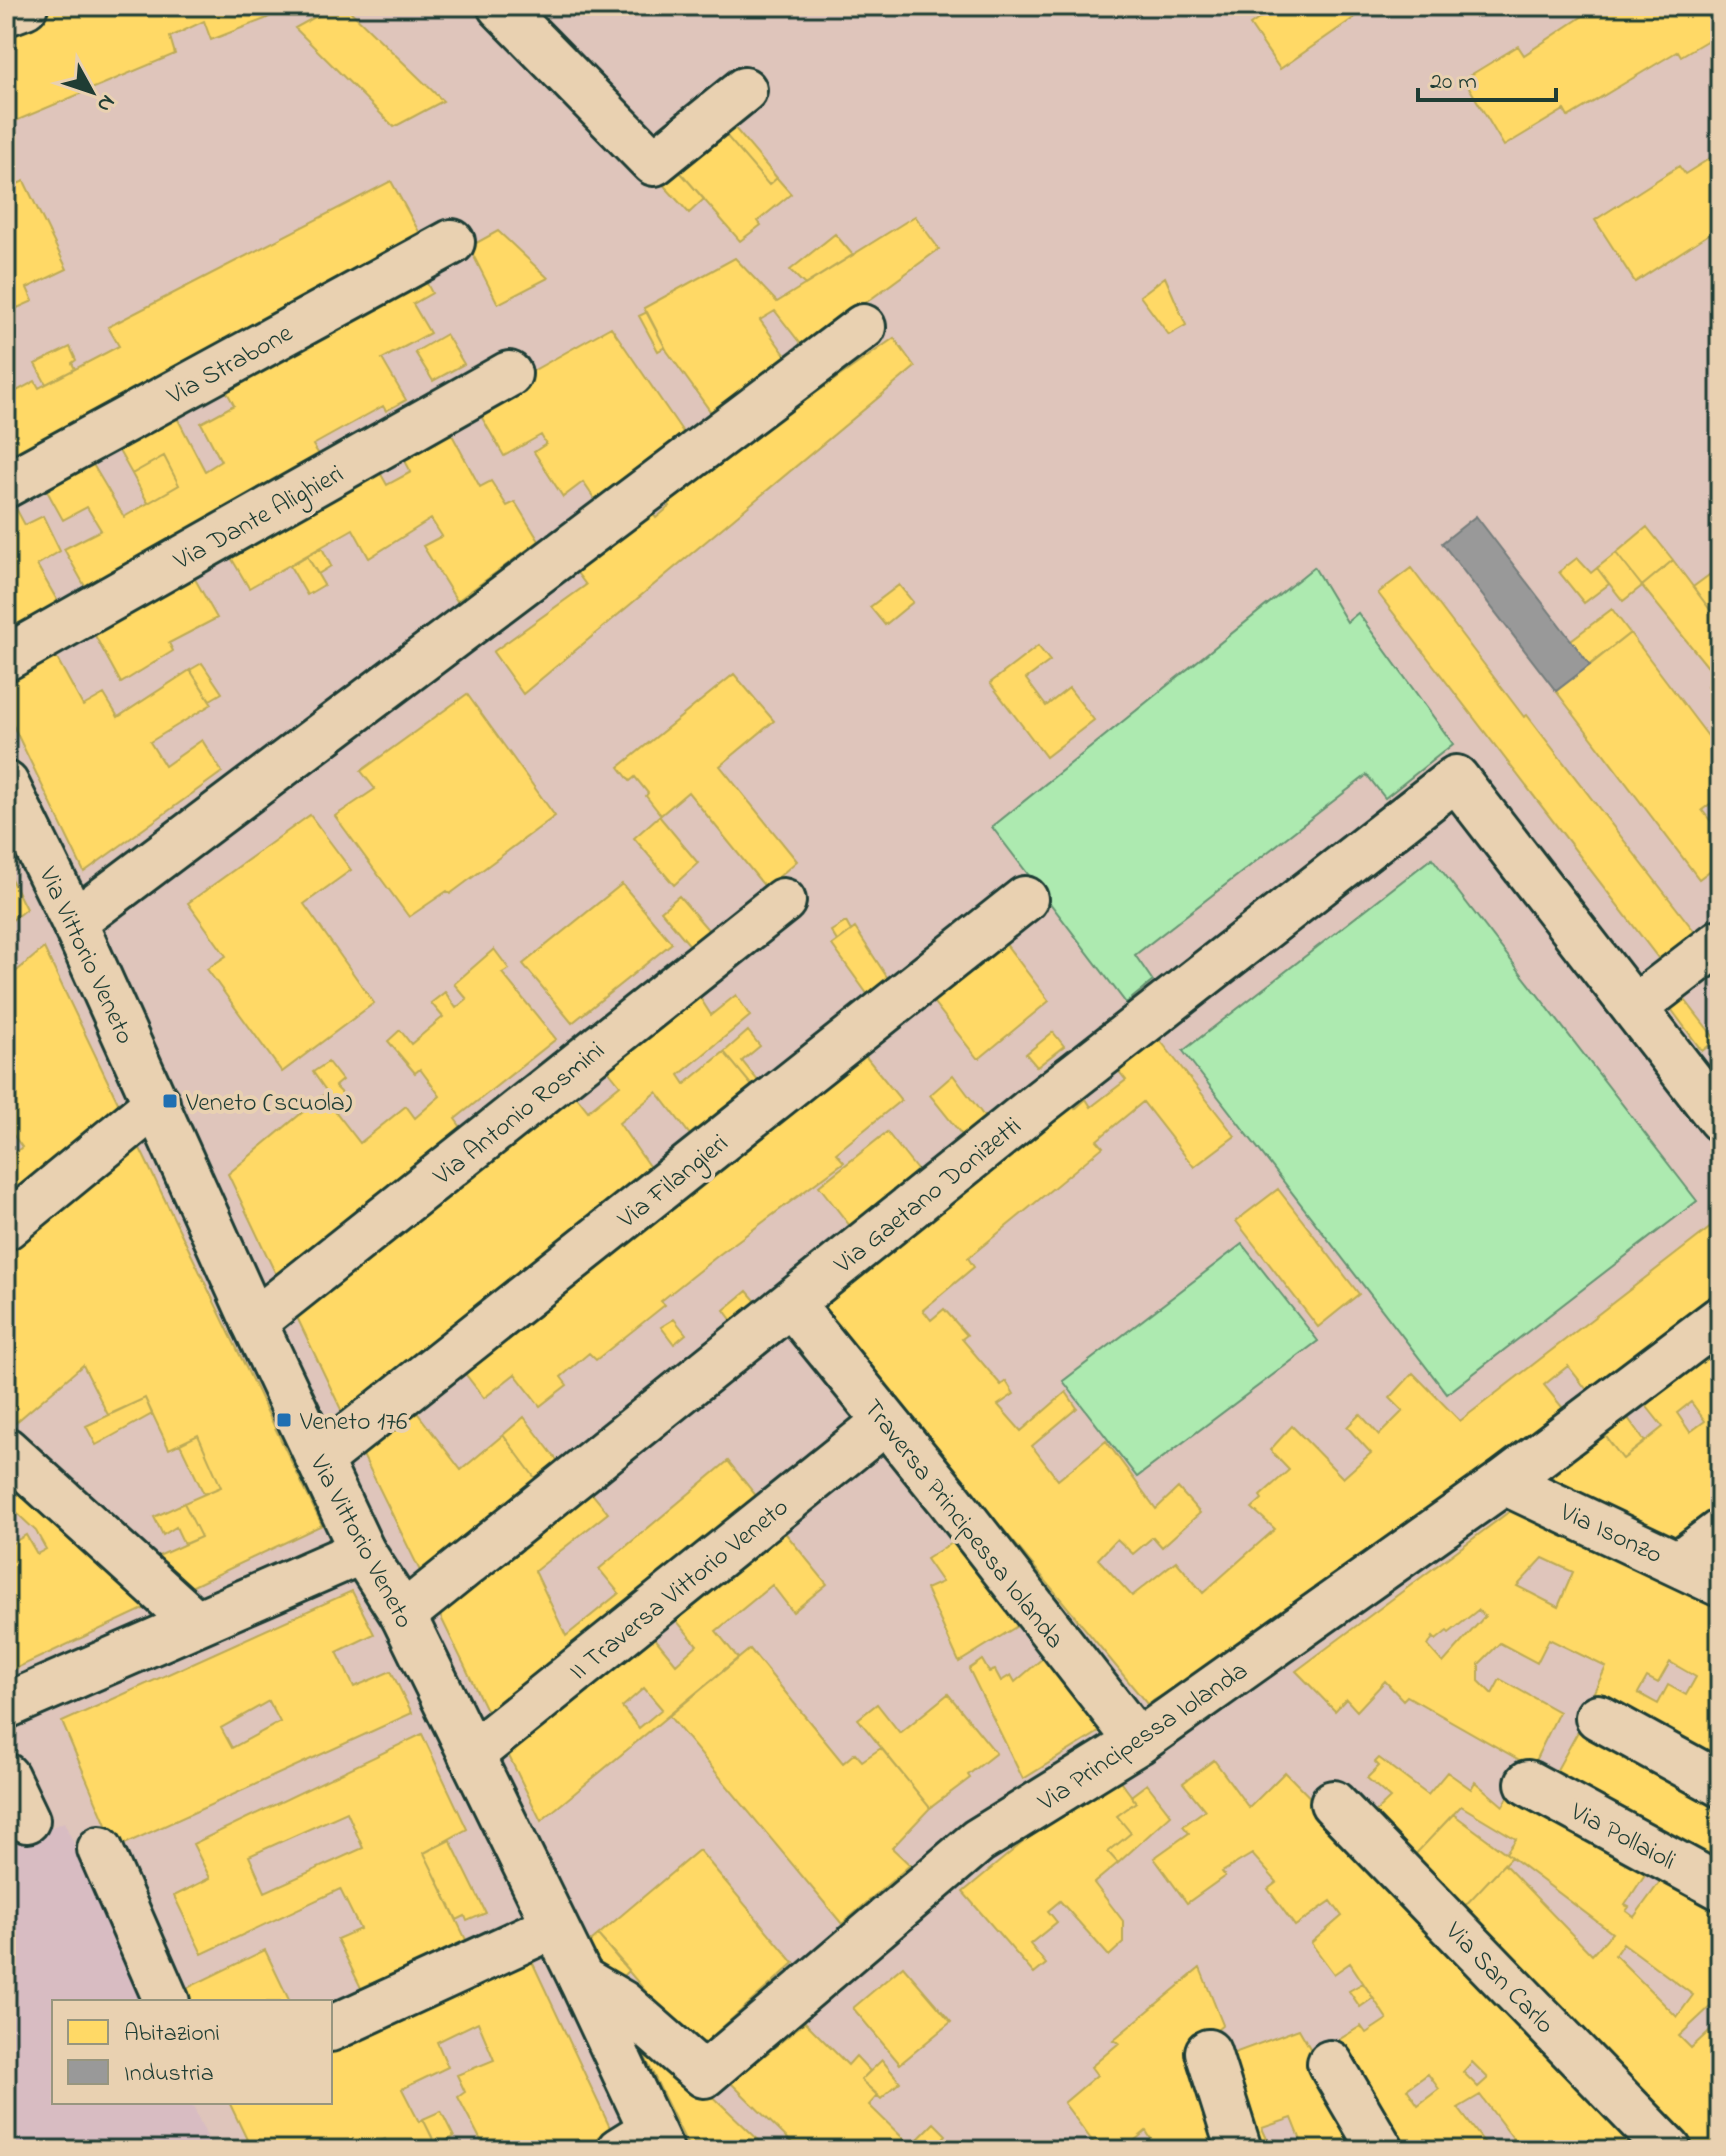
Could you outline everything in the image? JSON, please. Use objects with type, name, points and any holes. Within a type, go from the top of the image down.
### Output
[{"type":"street","points":[[6,13],[25,6]]},
{"type":"street","points":[[500,6],[654,163],[744,90]]},
{"type":"street","name":"Via Strabone","points":[[6,485],[452,242]]},
{"type":"street","points":[[74,922],[863,327]]},
{"type":"street","name":"Via Dante Alighieri","points":[[6,658],[509,374]]},
{"type":"street","name":"Via Gaetano Donizetti","points":[[403,1615],[1041,1102],[1456,778],[1634,1008]]},
{"type":"street","name":"Via Vittorio Veneto","points":[[10,791],[74,922],[254,1322],[362,1551],[403,1615],[581,1979],[644,2143]]},
{"type":"street","name":"Via Filangieri","points":[[319,1460],[1025,899]]},
{"type":"street","name":"Via Antonio Rosmini","points":[[254,1322],[783,901]]},
{"type":"street","points":[[1720,942],[1634,1008],[1720,1119]]},
{"type":"street","points":[[6,1227],[157,1103]]},
{"type":"street","name":"Traversa Principessa Iolanda","points":[[791,1304],[949,1499],[1138,1742]]},
{"type":"street","name":"Via Principessa Iolanda","points":[[581,1979],[622,2003],[704,2075],[978,1841],[1138,1742],[1504,1482],[1720,1319]]},
{"type":"street","name":"II Traversa Vittorio Veneto","points":[[471,1755],[885,1422]]},
{"type":"street","points":[[6,1450],[196,1623]]},
{"type":"street","name":"Via Isonzo","points":[[1504,1482],[1720,1584]]},
{"type":"street","points":[[1679,1563],[1720,1532]]},
{"type":"street","points":[[6,1706],[362,1551]]},
{"type":"street","points":[[1598,1717],[1720,1784]]},
{"type":"street","points":[[6,1776],[27,1820]]},
{"type":"street","name":"Via Pollaioli","points":[[1528,1783],[1720,1887]]},
{"type":"street","name":"Via San Carlo","points":[[1333,1803],[1669,2150]]},
{"type":"street","points":[[100,1849],[166,2000]]},
{"type":"street","points":[[332,2028],[554,1926]]},
{"type":"street","points":[[1208,2052],[1239,2150]]},
{"type":"street","points":[[1330,2063],[1381,2150]]},
{"type":"shaded area","points":[[64,1822],[145,2000],[52,2000],[52,2104],[192,2104],[213,2150],[6,2150],[6,1846]]},
{"type":"green space","points":[[1314,567],[1347,622],[1358,613],[1453,744],[1385,798],[1367,775],[1135,955],[1153,981],[1126,1003],[992,827]]},
{"type":"green space","points":[[1432,858],[1697,1201],[1447,1394],[1183,1051]]},
{"type":"green space","points":[[1242,1244],[1318,1341],[1137,1477],[1063,1381]]},
{"type":"building: Abitazioni","points":[[48,6],[289,6],[211,40],[204,21],[170,37],[175,54],[6,125],[6,22]]},
{"type":"building: Abitazioni","points":[[335,6],[345,6],[443,101],[394,127],[295,28]]},
{"type":"building: Abitazioni","points":[[1278,6],[1371,6],[1280,69],[1250,25]]},
{"type":"building: Abitazioni","points":[[1598,6],[1711,6],[1720,20],[1720,33],[1681,56],[1678,51],[1568,117],[1564,110],[1504,146],[1464,79],[1518,46],[1524,55]]},
{"type":"building: Abitazioni","points":[[728,120],[777,178],[769,185],[718,126]]},
{"type":"building: Abitazioni","points":[[718,126],[769,185],[777,178],[791,194],[758,221],[761,225],[740,241],[674,165]]},
{"type":"building: Abitazioni","points":[[1720,152],[1720,227],[1635,282],[1595,220],[1679,166],[1685,174]]},
{"type":"building: Abitazioni","points":[[674,165],[704,199],[689,213],[658,179]]},
{"type":"building: Abitazioni","points":[[24,181],[67,269],[27,288],[33,301],[6,313],[6,189]]},
{"type":"building: Abitazioni","points":[[391,181],[423,239],[6,467],[6,382],[13,393],[35,381],[39,388],[119,346],[108,327]]},
{"type":"building: Abitazioni","points":[[915,216],[939,249],[804,348],[775,311],[760,320],[789,360],[713,415],[667,351],[644,308],[735,258],[777,302]]},
{"type":"building: Abitazioni","points":[[498,231],[548,278],[498,304],[469,247]]},
{"type":"building: Abitazioni","points":[[835,234],[853,255],[805,285],[790,270]]},
{"type":"building: Abitazioni","points":[[422,274],[432,293],[413,304],[430,333],[382,359],[406,400],[386,411],[383,406],[313,445],[323,461],[88,592],[64,549],[101,530],[87,507],[63,520],[42,482],[88,456],[124,517],[179,485],[164,456],[132,474],[114,442],[173,410],[205,471],[221,461],[201,423],[234,405],[222,383]]},
{"type":"building: Abitazioni","points":[[1165,277],[1186,325],[1169,335],[1140,296]]},
{"type":"building: Abitazioni","points":[[647,312],[665,347],[658,351],[639,316]]},
{"type":"building: Abitazioni","points":[[611,327],[685,435],[596,501],[583,482],[563,497],[534,452],[546,444],[541,435],[504,456],[474,404]]},
{"type":"building: Abitazioni","points":[[446,334],[464,364],[433,381],[415,352]]},
{"type":"building: Abitazioni","points":[[894,338],[915,367],[523,694],[493,652],[586,585],[575,570],[653,514],[656,518],[670,506],[665,499]]},
{"type":"building: Abitazioni","points":[[70,347],[76,360],[72,363],[75,369],[46,384],[35,364]]},
{"type":"building: Abitazioni","points":[[444,420],[480,487],[491,481],[507,506],[515,502],[539,541],[457,601],[423,546],[442,536],[431,519],[369,558],[353,529],[249,588],[223,544],[373,460],[387,485],[411,472],[397,446]]},
{"type":"building: Abitazioni","points":[[164,456],[179,485],[148,503],[132,474]]},
{"type":"building: Abitazioni","points":[[11,499],[25,525],[43,516],[60,551],[37,565],[61,607],[6,640],[6,502]]},
{"type":"building: Abitazioni","points":[[1647,527],[1673,560],[1642,586],[1616,553]]},
{"type":"building: Abitazioni","points":[[322,548],[331,566],[318,574],[307,556]]},
{"type":"building: Abitazioni","points":[[1616,553],[1642,586],[1623,601],[1597,568]]},
{"type":"building: Abitazioni","points":[[307,556],[324,585],[307,595],[290,566]]},
{"type":"building: Abitazioni","points":[[1577,558],[1591,573],[1597,568],[1609,584],[1584,603],[1559,572]]},
{"type":"building: Abitazioni","points":[[1673,560],[1720,623],[1720,704],[1707,686],[1716,677],[1642,586]]},
{"type":"building: Abitazioni","points":[[187,565],[217,618],[169,643],[173,651],[121,683],[87,621]]},
{"type":"building: Abitazioni","points":[[1720,567],[1720,623],[1693,587]]},
{"type":"building: Abitazioni","points":[[1411,568],[1524,717],[1527,715],[1698,936],[1662,963],[1378,593]]},
{"type":"building: Abitazioni","points":[[899,585],[913,602],[885,625],[870,607]]},
{"type":"building: Abitazioni","points":[[1612,609],[1630,633],[1590,665],[1571,640]]},
{"type":"building: Abitazioni","points":[[1630,633],[1720,752],[1720,800],[1718,798],[1702,810],[1720,833],[1720,882],[1711,870],[1699,879],[1556,691]]},
{"type":"building: Abitazioni","points":[[48,642],[83,706],[104,694],[118,717],[190,670],[212,704],[150,742],[165,766],[202,740],[222,772],[84,872],[6,711],[6,665]]},
{"type":"building: Abitazioni","points":[[1038,646],[1050,661],[1026,679],[1046,706],[1069,688],[1094,720],[1046,757],[990,683]]},
{"type":"building: Abitazioni","points":[[202,663],[222,693],[210,700],[190,670]]},
{"type":"building: Abitazioni","points":[[734,674],[774,721],[720,766],[797,861],[766,888],[688,792],[661,815],[635,777],[630,781],[619,767]]},
{"type":"building: Abitazioni","points":[[467,694],[555,816],[450,894],[447,891],[409,917],[335,816],[375,789],[361,771]]},
{"type":"building: Abitazioni","points":[[310,815],[351,870],[304,904],[374,1003],[282,1072],[207,969],[226,956],[188,903]]},
{"type":"building: Abitazioni","points":[[659,816],[698,863],[674,885],[634,838]]},
{"type":"building: Abitazioni","points":[[6,869],[26,909],[6,925]]},
{"type":"building: Abitazioni","points":[[622,884],[672,943],[572,1023],[523,964]]},
{"type":"building: Abitazioni","points":[[679,896],[710,932],[692,948],[661,911]]},
{"type":"building: Abitazioni","points":[[846,922],[851,931],[837,941],[831,931]]},
{"type":"building: Abitazioni","points":[[855,928],[889,980],[868,995],[832,945]]},
{"type":"building: Abitazioni","points":[[1002,939],[1049,1001],[977,1058],[931,999]]},
{"type":"building: Abitazioni","points":[[44,948],[121,1109],[10,1197],[6,1192],[6,1160],[22,1147],[6,1125],[6,980]]},
{"type":"building: Abitazioni","points":[[494,949],[509,969],[502,973],[556,1039],[455,1119],[466,1134],[282,1287],[228,1174],[327,1092],[313,1072],[328,1062],[342,1080],[335,1086],[346,1097],[332,1107],[360,1143],[406,1106],[415,1118],[440,1096],[420,1069],[415,1073],[388,1041],[400,1030],[411,1044],[443,1017],[431,1003],[445,992],[456,1008],[467,999],[454,984]]},
{"type":"building: Abitazioni","points":[[692,985],[711,1015],[736,995],[750,1016],[679,1075],[685,1084],[724,1052],[753,1087],[691,1136],[657,1092],[619,1123],[651,1169],[345,1418],[295,1313],[569,1087],[588,1111],[620,1085],[600,1060]]},
{"type":"building: Abitazioni","points":[[1682,996],[1716,1040],[1702,1051],[1669,1006]]},
{"type":"building: Abitazioni","points":[[1152,1030],[1235,1136],[1194,1167],[1143,1102],[1097,1140],[1103,1147],[968,1258],[974,1267],[923,1310],[931,1320],[944,1309],[967,1335],[962,1339],[1001,1385],[1006,1381],[1014,1394],[998,1405],[1021,1431],[1066,1392],[1077,1408],[1032,1446],[1058,1480],[1106,1441],[1156,1509],[1178,1488],[1200,1513],[1162,1547],[1153,1537],[1133,1554],[1117,1539],[1098,1559],[1132,1596],[1176,1561],[1203,1593],[1275,1529],[1252,1508],[1262,1499],[1260,1496],[1289,1470],[1270,1450],[1292,1426],[1343,1478],[1371,1453],[1347,1427],[1360,1414],[1379,1435],[1403,1411],[1390,1398],[1413,1373],[1460,1421],[1720,1220],[1720,1297],[1591,1395],[1568,1366],[1544,1385],[1566,1412],[1200,1674],[1147,1704],[813,1298],[1068,1100],[1075,1109],[1086,1099],[1091,1107],[1126,1080],[1112,1063]]},
{"type":"building: Abitazioni","points":[[748,1031],[760,1046],[742,1061],[759,1082],[753,1087],[724,1052]]},
{"type":"building: Abitazioni","points":[[1053,1032],[1064,1046],[1037,1067],[1026,1054]]},
{"type":"building: Abitazioni","points":[[858,1047],[901,1100],[836,1153],[844,1162],[661,1301],[665,1305],[596,1360],[589,1353],[561,1377],[567,1385],[540,1406],[515,1374],[484,1398],[460,1367]]},
{"type":"building: Abitazioni","points":[[953,1075],[989,1123],[966,1140],[930,1095]]},
{"type":"building: Abitazioni","points":[[887,1132],[921,1175],[854,1231],[819,1186]]},
{"type":"building: Abitazioni","points":[[135,1138],[322,1525],[191,1587],[154,1558],[201,1537],[184,1503],[221,1487],[198,1435],[169,1449],[145,1398],[108,1415],[83,1365],[14,1424],[6,1414],[6,1246]]},
{"type":"building: Abitazioni","points":[[1278,1189],[1359,1294],[1318,1327],[1236,1221]]},
{"type":"building: Abitazioni","points":[[747,1291],[759,1305],[735,1325],[724,1310]]},
{"type":"building: Abitazioni","points":[[674,1319],[686,1334],[674,1344],[661,1327]]},
{"type":"building: Abitazioni","points":[[1720,1338],[1720,1504],[1673,1540],[1540,1475],[1600,1429],[1623,1459],[1663,1427],[1640,1398]],"holes":[[[1691,1402],[1705,1421],[1690,1432],[1677,1413]]]},
{"type":"building: Abitazioni","points":[[145,1398],[152,1414],[96,1445],[86,1426]]},
{"type":"building: Abitazioni","points":[[412,1406],[461,1470],[503,1435],[538,1482],[423,1577],[359,1447]]},
{"type":"building: Abitazioni","points":[[1623,1411],[1645,1442],[1623,1459],[1600,1429]]},
{"type":"building: Abitazioni","points":[[524,1417],[560,1464],[538,1482],[503,1435]]},
{"type":"building: Abitazioni","points":[[198,1435],[221,1487],[204,1494],[180,1444]]},
{"type":"building: Abitazioni","points":[[728,1461],[758,1498],[489,1716],[434,1603],[590,1491],[608,1513],[535,1571],[566,1636],[619,1593],[599,1569]]},
{"type":"building: Abitazioni","points":[[27,1475],[165,1599],[6,1673],[6,1547],[26,1535],[37,1554],[46,1549],[36,1531],[6,1503],[6,1491]]},
{"type":"building: Abitazioni","points":[[184,1503],[201,1537],[184,1544],[176,1527],[163,1535],[154,1517]]},
{"type":"building: Abitazioni","points":[[1514,1508],[1720,1606],[1720,1767],[1592,1696],[1606,1667],[1549,1639],[1537,1663],[1500,1643],[1479,1664],[1479,1681],[1492,1694],[1500,1679],[1559,1712],[1532,1767],[1407,1696],[1403,1700],[1385,1681],[1357,1711],[1346,1699],[1335,1711],[1296,1671]],"holes":[[[1543,1558],[1573,1572],[1558,1607],[1517,1586]],[[1478,1610],[1485,1616],[1443,1663],[1428,1646],[1433,1637],[1436,1640],[1447,1631],[1449,1633]],[[1670,1662],[1696,1677],[1686,1695],[1668,1685],[1658,1704],[1638,1693],[1647,1677],[1658,1683]]]},
{"type":"building: Abitazioni","points":[[778,1524],[827,1584],[793,1612],[772,1585],[716,1631],[738,1658],[541,1821],[506,1750],[649,1631],[676,1664],[697,1645],[670,1613]],"holes":[[[644,1688],[662,1709],[639,1728],[622,1707]]]},
{"type":"building: Abitazioni","points":[[964,1535],[1032,1617],[959,1662],[926,1589],[942,1582],[926,1559]]},
{"type":"building: Abitazioni","points":[[352,1591],[374,1634],[337,1652],[354,1687],[391,1671],[412,1713],[116,1848],[62,1722]],"holes":[[[269,1701],[280,1722],[232,1748],[221,1728]]]},
{"type":"building: Abitazioni","points":[[1036,1646],[1115,1722],[1023,1779],[969,1669],[982,1660],[989,1672],[995,1670],[1001,1681],[1011,1675],[1015,1682],[1043,1658]]},
{"type":"building: Abitazioni","points":[[750,1649],[843,1763],[855,1753],[862,1761],[881,1748],[930,1808],[892,1848],[910,1865],[842,1924],[669,1716]]},
{"type":"building: Abitazioni","points":[[948,1694],[996,1753],[968,1775],[970,1778],[930,1808],[858,1719],[877,1704],[900,1733]]},
{"type":"building: Abitazioni","points":[[1581,1726],[1720,1801],[1720,1868],[1553,1777]]},
{"type":"building: Abitazioni","points":[[422,1734],[467,1829],[424,1853],[469,1946],[364,1994],[337,1939],[360,1929],[340,1889],[202,1954],[174,1896],[210,1878],[193,1844]],"holes":[[[347,1812],[363,1848],[265,1892],[249,1856]]]},
{"type":"building: Abitazioni","points":[[1379,1758],[1428,1795],[1447,1772],[1471,1789],[1475,1782],[1503,1806],[1512,1790],[1651,1865],[1625,1905],[1629,1907],[1626,1911],[1634,1917],[1667,1872],[1720,1902],[1720,2007],[1717,2012],[1711,2006],[1679,2036],[1691,2048],[1717,2024],[1720,2027],[1720,2141],[1711,2150],[1696,2150],[1460,1911],[1504,1864],[1592,1955],[1612,1933],[1506,1853],[1516,1839],[1461,1806],[1410,1860],[1369,1818],[1390,1798],[1367,1778],[1379,1766],[1375,1762]],"holes":[[[1623,1943],[1693,1995],[1677,2017],[1615,1955]]]},
{"type":"building: Abitazioni","points":[[1214,1760],[1249,1808],[1285,1772],[1656,2150],[1585,2150],[1579,2145],[1574,2150],[1567,2143],[1560,2150],[1522,2150],[1480,2095],[1458,2108],[1490,2150],[1396,2150],[1335,2049],[1337,2041],[1361,2026],[1366,2033],[1387,2019],[1350,1963],[1334,1974],[1311,1943],[1342,1916],[1331,1901],[1295,1926],[1268,1889],[1277,1882],[1252,1854],[1222,1872],[1225,1876],[1187,1903],[1154,1858],[1189,1833],[1183,1826],[1205,1810],[1183,1783]],"holes":[[[1472,2062],[1488,2078],[1478,2087],[1463,2072]],[[1428,2074],[1439,2089],[1418,2105],[1407,2089]]]},
{"type":"building: Abitazioni","points":[[1118,1778],[1136,1802],[1117,1816],[1131,1833],[1108,1852],[1118,1863],[1094,1883],[1123,1921],[1123,1943],[1109,1956],[1060,1901],[1048,1911],[1057,1922],[1030,1944],[1046,1964],[1034,1974],[963,1892],[1046,1823]]},
{"type":"building: Abitazioni","points":[[1147,1784],[1171,1815],[1118,1863],[1108,1852],[1131,1833],[1117,1816],[1136,1802],[1131,1796]]},
{"type":"building: Abitazioni","points":[[1453,1814],[1511,1857],[1460,1911],[1410,1860]]},
{"type":"building: Abitazioni","points":[[450,1840],[486,1913],[467,1921],[465,1916],[457,1920],[424,1853]]},
{"type":"building: Abitazioni","points":[[699,1850],[794,1963],[696,2051],[598,1935]]},
{"type":"building: Abitazioni","points":[[598,1935],[629,1970],[616,1983],[585,1946]]},
{"type":"building: Abitazioni","points":[[265,1950],[289,2000],[185,2000],[181,1991]]},
{"type":"building: Abitazioni","points":[[528,1953],[613,2134],[589,2150],[516,2150],[512,2143],[500,2150],[486,2150],[458,2097],[465,2092],[457,2075],[494,2060],[478,2022],[437,2042],[448,2067],[402,2089],[419,2122],[423,2119],[438,2150],[391,2150],[385,2139],[366,2150],[309,2150],[306,2142],[288,2150],[252,2150],[230,2104],[332,2104],[332,2047]]},
{"type":"building: Abitazioni","points":[[903,1966],[951,2022],[900,2064],[853,2008]]},
{"type":"building: Abitazioni","points":[[1200,1968],[1223,2025],[1191,2051],[1223,2150],[1158,2150],[1146,2131],[1123,2150],[1083,2150],[1093,2142],[1064,2103],[1097,2075],[1091,2067],[1119,2043],[1113,2040]]},
{"type":"building: Abitazioni","points":[[1363,1983],[1373,1998],[1360,2007],[1349,1991]]},
{"type":"building: Abitazioni","points":[[632,2019],[769,2150],[690,2150],[628,2022]]},
{"type":"building: Abitazioni","points":[[805,2022],[848,2065],[856,2056],[870,2071],[861,2080],[878,2095],[869,2105],[911,2146],[934,2123],[946,2135],[933,2150],[799,2150],[731,2083]]},
{"type":"building: Abitazioni","points":[[1299,2029],[1368,2150],[1297,2150],[1304,2148],[1292,2118],[1262,2128],[1272,2150],[1256,2150],[1226,2056]]},
{"type":"building: Abitazioni","points":[[882,2060],[900,2082],[881,2099],[861,2080]]},
{"type":"building: Abitazioni","points":[[441,2111],[454,2137],[436,2145],[423,2119]]},
{"type":"building: Industria","points":[[1476,516],[1590,665],[1556,691],[1442,543]]},
{"type":"place","name":"Veneto (scuola)","points":[[170,1101]]},
{"type":"place","name":"Veneto 176","points":[[284,1420]]}]
